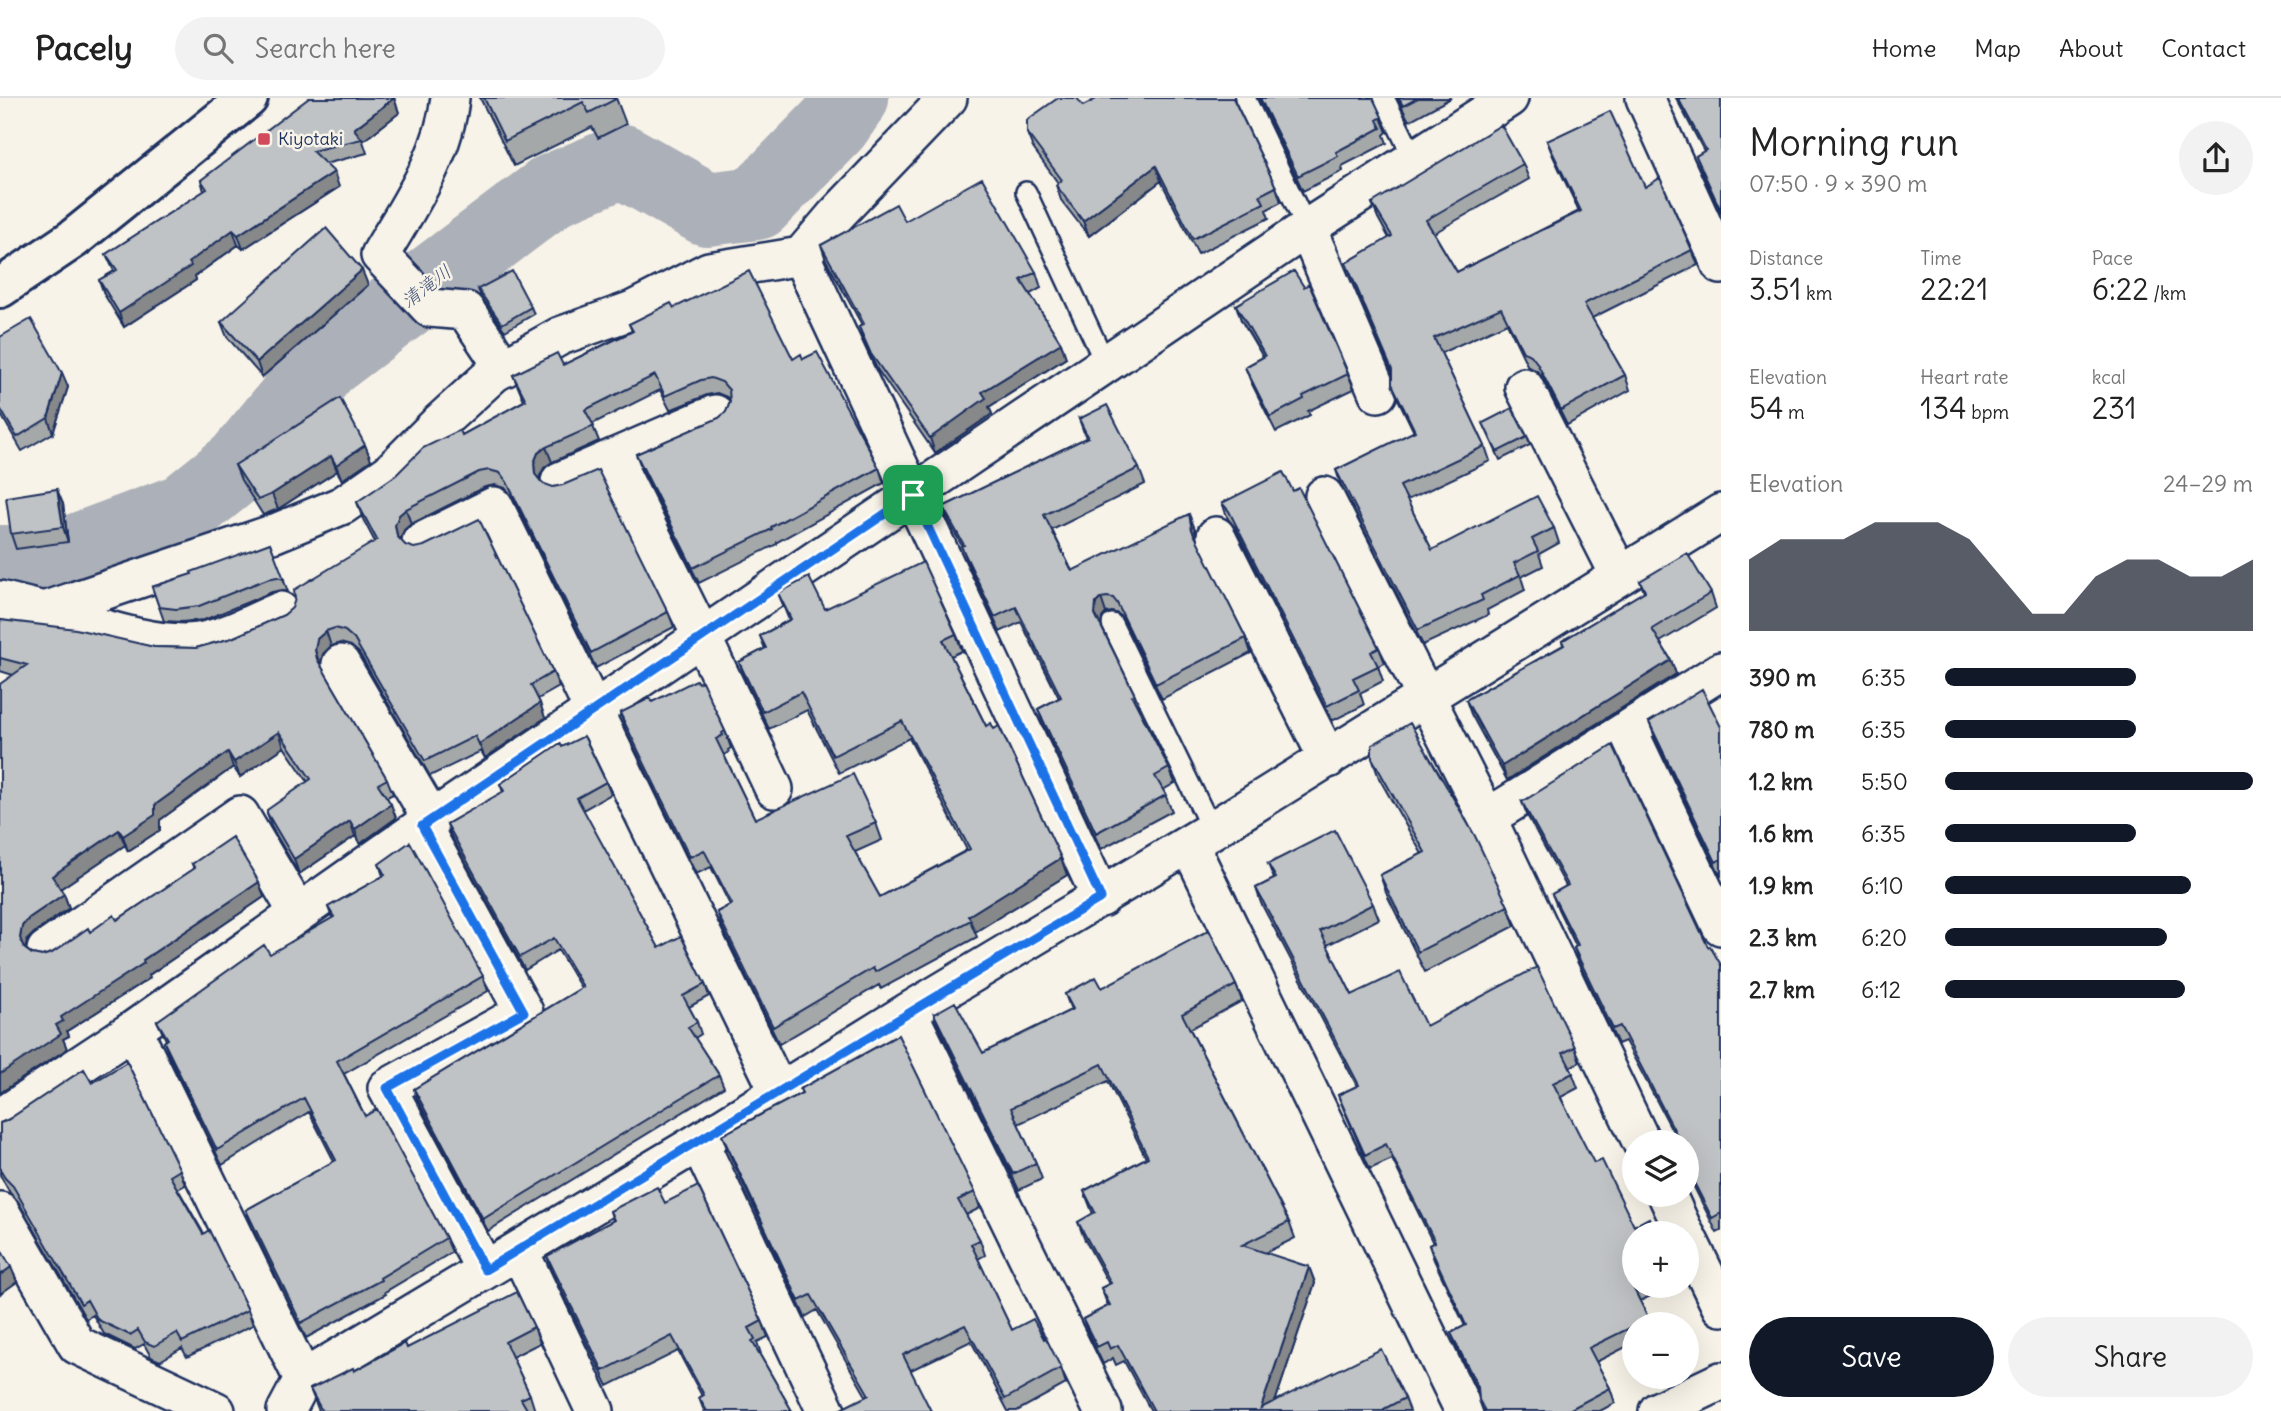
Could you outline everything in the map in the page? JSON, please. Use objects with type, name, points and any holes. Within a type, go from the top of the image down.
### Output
[{"type":"street","points":[[0,288],[74,239],[248,98]]},
{"type":"street","points":[[450,98],[448,119],[431,166],[380,255],[430,308],[466,311],[504,368]]},
{"type":"street","points":[[44,611],[275,533],[342,505],[389,473],[494,373],[560,336],[633,310],[709,271],[801,256],[835,216],[948,98]]},
{"type":"street","points":[[3,1109],[133,1030],[427,823],[1307,228],[1509,98]]},
{"type":"street","points":[[1645,98],[1721,265]]},
{"type":"street","points":[[1307,228],[1378,393]]},
{"type":"street","points":[[801,256],[1101,898]]},
{"type":"street","points":[[1524,387],[1620,576]]},
{"type":"street","points":[[560,481],[715,414]]},
{"type":"street","points":[[612,458],[702,637],[774,789]]},
{"type":"street","points":[[1324,496],[1487,818],[1636,1130]]},
{"type":"street","points":[[421,542],[494,506],[779,1092]]},
{"type":"street","points":[[286,1411],[303,1379],[1201,837],[1721,513]]},
{"type":"street","points":[[1216,536],[1328,759]]},
{"type":"street","points":[[0,600],[162,642],[198,642],[280,611]]},
{"type":"street","points":[[341,664],[427,823],[524,1012],[387,1088],[485,1270]]},
{"type":"street","points":[[1487,818],[1721,671]]},
{"type":"street","points":[[1628,730],[1721,926]]},
{"type":"street","points":[[46,950],[240,815],[298,913]]},
{"type":"street","points":[[1201,837],[1464,1411]]},
{"type":"street","points":[[908,1012],[1103,1411]]},
{"type":"street","points":[[133,1030],[303,1379]]},
{"type":"street","points":[[699,1142],[826,1411]]},
{"type":"street","points":[[0,1211],[77,1345],[216,1411]]},
{"type":"street","points":[[519,1250],[595,1411]]},
{"type":"street","points":[[1699,1252],[1712,1268],[1721,1307]]},
{"type":"street","points":[[1658,1411],[1721,1381]]},
{"type":"lane","points":[[1245,98],[1307,228]]},
{"type":"lane","points":[[1384,98],[1414,159]]},
{"type":"lane","points":[[1026,192],[1106,365]]},
{"type":"lane","points":[[1112,624],[1201,837]]},
{"type":"building","points":[[309,98],[394,98],[354,129],[362,139],[312,151],[334,172],[238,235],[233,230],[189,262],[191,266],[119,313],[99,280],[117,270],[106,254],[207,189],[201,180]]},
{"type":"building","points":[[484,98],[616,99],[589,113],[583,102],[505,141]]},
{"type":"building","points":[[1058,98],[1077,98],[1083,106],[1098,98],[1233,98],[1276,187],[1260,195],[1264,203],[1193,239],[1156,166],[1083,221],[1056,185],[1062,180],[1027,133],[1027,120]]},
{"type":"building","points":[[1260,98],[1373,98],[1382,117],[1377,120],[1381,128],[1336,152],[1338,156],[1298,176]]},
{"type":"building","points":[[1399,98],[1418,98],[1403,106]]},
{"type":"building","points":[[1678,98],[1721,98],[1721,211],[1696,156],[1706,150]]},
{"type":"building","points":[[1610,111],[1645,187],[1660,178],[1692,250],[1584,304],[1625,375],[1561,410],[1537,363],[1531,355],[1523,352],[1501,308],[1434,338],[1485,446],[1400,486],[1432,550],[1537,496],[1554,528],[1532,539],[1538,551],[1514,563],[1520,575],[1481,595],[1483,600],[1418,630],[1336,470],[1415,431],[1392,384],[1392,370],[1346,263],[1392,236],[1372,203],[1501,125],[1523,164],[1426,220],[1457,272],[1581,211],[1547,141]]},
{"type":"building","points":[[982,178],[1036,272],[1021,280],[1061,343],[982,392],[986,398],[930,438],[871,354],[859,327],[864,324],[821,245],[896,204],[905,221]]},
{"type":"building","points":[[326,228],[362,270],[257,362],[221,322]]},
{"type":"building","points":[[512,271],[531,307],[502,324],[478,289]]},
{"type":"building","points":[[749,271],[793,359],[801,354],[803,359],[817,352],[879,468],[771,527],[772,529],[693,568],[636,454],[719,418],[726,412],[730,402],[729,390],[722,382],[711,378],[665,396],[655,375],[585,410],[594,426],[538,453],[534,463],[535,474],[542,483],[553,487],[598,470],[668,612],[591,653],[507,482],[500,473],[489,470],[479,472],[406,509],[399,515],[395,525],[397,536],[405,545],[414,548],[424,546],[479,519],[553,672],[531,685],[540,703],[479,744],[475,736],[425,761],[354,639],[345,631],[335,628],[326,631],[317,639],[317,659],[387,779],[378,784],[391,804],[355,829],[350,821],[294,859],[267,810],[311,779],[279,732],[234,762],[228,752],[155,805],[155,815],[123,836],[119,830],[52,876],[64,894],[29,918],[22,926],[20,938],[24,948],[32,954],[42,956],[52,953],[88,928],[90,932],[114,915],[117,920],[195,868],[192,864],[232,837],[259,882],[143,960],[144,963],[61,1017],[63,1021],[56,1025],[61,1034],[0,1074],[0,684],[27,665],[0,658],[0,620],[76,629],[154,647],[196,648],[232,638],[284,615],[292,608],[294,590],[377,540],[357,502],[396,475],[423,448],[460,430],[462,435],[526,400],[513,375],[557,353],[563,365],[633,331],[629,324],[671,303],[674,308]]},
{"type":"building","points":[[1294,271],[1304,287],[1309,284],[1348,374],[1303,396],[1304,399],[1270,417],[1245,367],[1265,356],[1236,305]]},
{"type":"building","points":[[31,319],[62,373],[48,418],[17,437],[0,408],[0,337]]},
{"type":"building","points":[[340,398],[365,445],[336,465],[331,456],[258,500],[235,465]]},
{"type":"building","points":[[1107,405],[1139,468],[1044,515],[1072,571],[1189,514],[1192,530],[1246,638],[1156,684],[1117,603],[1113,598],[1107,597],[1096,603],[1095,614],[1135,695],[1132,696],[1169,768],[1155,776],[1166,795],[1096,833],[1038,709],[1061,697],[1016,607],[995,617],[961,546],[964,545],[943,507],[1088,437],[1079,419]]},
{"type":"building","points":[[1512,408],[1527,437],[1497,452],[1483,423]]},
{"type":"building","points":[[1283,472],[1293,491],[1299,488],[1379,648],[1371,652],[1378,666],[1353,678],[1359,690],[1327,706],[1229,511],[1222,503]]},
{"type":"building","points":[[57,489],[63,527],[11,534],[6,497]]},
{"type":"building","points":[[270,543],[284,579],[267,579],[199,606],[176,609],[159,607],[152,587]]},
{"type":"building","points":[[1687,553],[1711,593],[1652,629],[1671,660],[1502,766],[1466,700],[1564,645],[1562,641],[1645,591],[1640,581]]},
{"type":"building","points":[[923,562],[956,634],[943,640],[986,726],[991,723],[994,729],[999,726],[1061,858],[968,916],[971,920],[875,972],[873,968],[773,1027],[717,912],[732,904],[704,850],[690,857],[620,713],[650,698],[652,702],[696,680],[698,683],[702,681],[725,731],[716,739],[755,819],[853,774],[876,823],[846,836],[880,897],[970,849],[902,721],[833,756],[801,692],[763,712],[739,662],[766,648],[760,636],[791,619],[778,593],[809,577],[825,609]]},
{"type":"building","points":[[1702,689],[1721,727],[1721,859],[1716,862],[1649,722]]},
{"type":"building","points":[[1410,723],[1475,836],[1508,906],[1418,952],[1380,875],[1425,852],[1372,758],[1372,745]]},
{"type":"building","points":[[584,736],[606,782],[577,798],[659,948],[681,936],[705,984],[683,996],[697,1022],[688,1027],[719,1075],[483,1219],[414,1089],[583,987],[554,938],[520,957],[447,824],[504,791],[500,784],[560,743],[562,747]]},
{"type":"building","points":[[1613,745],[1708,947],[1710,946],[1721,965],[1721,1213],[1712,1218],[1699,1193],[1699,1130],[1674,1130],[1620,1026],[1613,1029],[1574,948],[1578,945],[1552,894],[1568,885],[1522,802]]},
{"type":"building","points":[[1335,830],[1373,904],[1320,931],[1352,995],[1400,972],[1426,1026],[1537,967],[1575,1047],[1563,1053],[1573,1073],[1553,1083],[1594,1163],[1602,1160],[1622,1201],[1622,1207],[1625,1207],[1632,1221],[1622,1221],[1622,1298],[1638,1298],[1646,1312],[1622,1312],[1622,1332],[1589,1348],[1610,1388],[1567,1411],[1485,1411],[1479,1400],[1478,1387],[1451,1333],[1466,1325],[1429,1245],[1435,1242],[1386,1144],[1365,1155],[1338,1095],[1359,1085],[1256,888],[1276,878],[1268,864]]},
{"type":"building","points":[[410,842],[483,976],[337,1061],[365,1116],[377,1109],[446,1238],[380,1278],[381,1280],[301,1323],[246,1210],[336,1160],[304,1098],[217,1150],[164,1042],[168,1039],[157,1021],[264,945],[270,954],[334,917],[328,907],[385,875],[379,864]]},
{"type":"building","points":[[1209,930],[1236,985],[1182,1014],[1289,1222],[1242,1245],[1309,1267],[1261,1408],[1381,1349],[1405,1398],[1384,1409],[1385,1411],[1154,1411],[1118,1345],[1110,1349],[1107,1342],[1097,1347],[1083,1319],[1110,1305],[1101,1288],[1111,1283],[1078,1222],[1095,1212],[1084,1191],[1148,1157],[1102,1064],[1011,1108],[1036,1163],[1013,1174],[934,1014],[955,1002],[983,1053],[1073,1009],[1065,994],[1096,977],[1102,988]]},
{"type":"building","points":[[898,1035],[975,1192],[958,1200],[980,1240],[971,1244],[1012,1330],[1033,1319],[1061,1368],[1005,1399],[965,1325],[903,1355],[931,1411],[837,1411],[869,1395],[811,1295],[799,1301],[722,1135],[802,1093],[800,1089]]},
{"type":"building","points":[[127,1062],[180,1170],[170,1176],[203,1234],[209,1230],[248,1310],[182,1342],[177,1333],[154,1346],[145,1342],[138,1330],[130,1335],[98,1320],[87,1300],[81,1304],[13,1186],[0,1170],[0,1123],[84,1069],[92,1083]]},
{"type":"building","points":[[698,1186],[762,1321],[749,1328],[755,1339],[752,1341],[792,1411],[707,1411],[699,1398],[704,1395],[672,1336],[603,1371],[547,1256],[614,1220],[610,1211],[657,1187],[665,1203]]},
{"type":"building","points":[[0,1248],[11,1267],[0,1275]]},
{"type":"building","points":[[517,1292],[534,1327],[505,1342],[530,1395],[521,1399],[528,1411],[322,1411],[310,1389],[353,1368],[354,1371],[405,1343],[407,1348]]},
{"type":"waterway","name":"清滝川","points":[[0,562],[46,562],[184,510],[241,464],[324,363],[553,190],[622,161],[707,209],[757,203],[834,124],[852,98]]},
{"type":"place","name":"Kiyotaki","points":[[264,139]]},
{"type":"route","points":[[913,495],[1101,898],[908,1012],[699,1142],[485,1270],[387,1088],[524,1012],[422,826],[913,495]]}]
